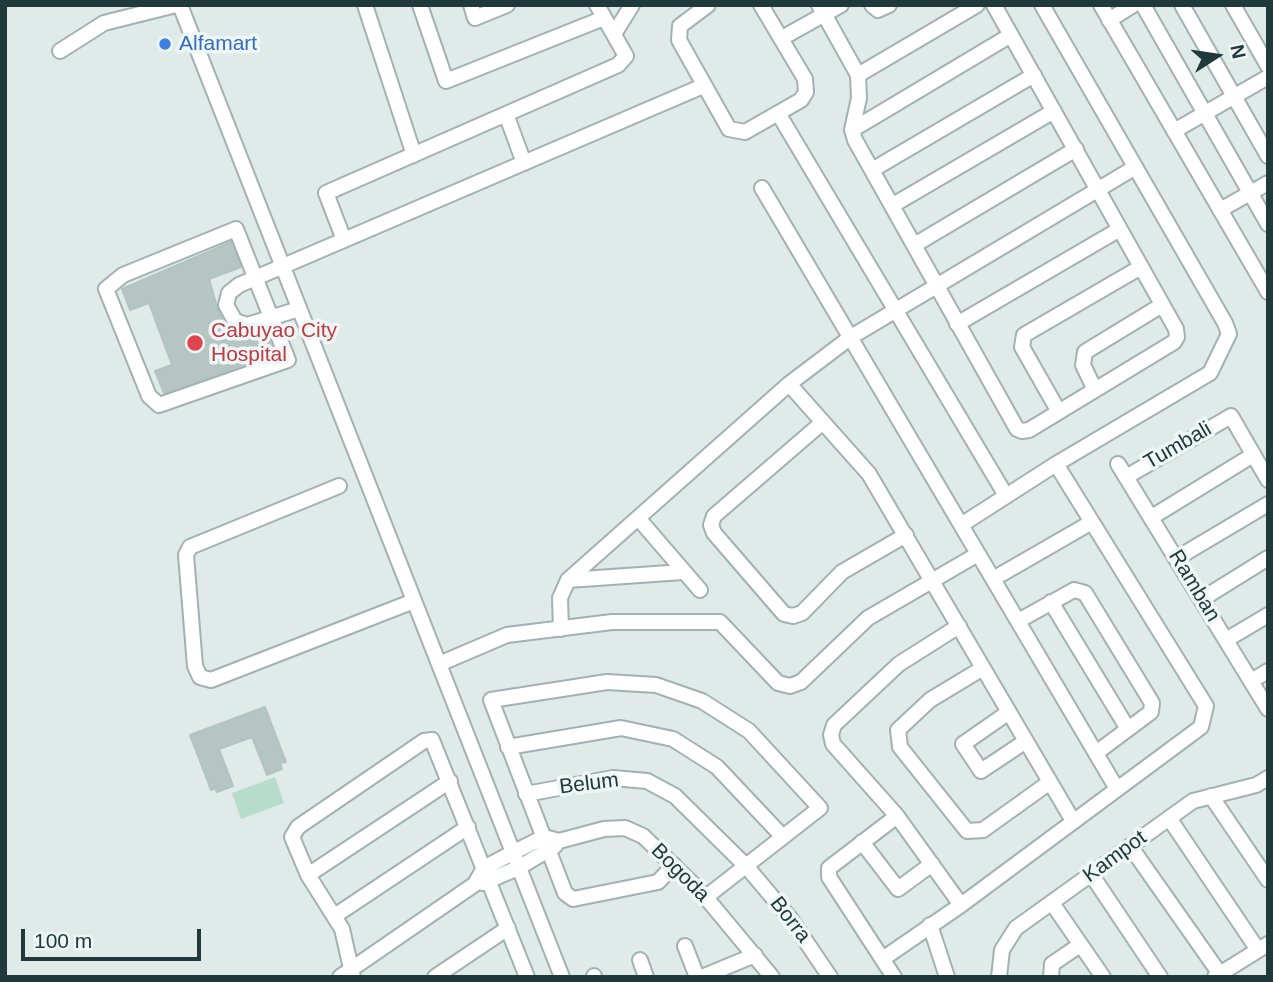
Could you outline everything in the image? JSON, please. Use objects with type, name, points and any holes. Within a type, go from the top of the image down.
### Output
[{"type":"street","points":[[60,51],[104,23],[178,5],[284,266],[562,977]]},
{"type":"street","points":[[344,240],[327,193],[618,65],[626,56],[601,11],[446,81],[419,5]]},
{"type":"street","points":[[471,5],[475,18],[507,5]]},
{"type":"street","points":[[614,34],[632,5]]},
{"type":"street","points":[[708,5],[680,26],[679,40],[730,129],[745,132],[801,100],[806,92],[804,79],[761,5]]},
{"type":"street","points":[[782,38],[822,10],[841,5]]},
{"type":"street","points":[[872,5],[878,10],[889,5]]},
{"type":"street","points":[[858,75],[977,5]]},
{"type":"street","points":[[822,10],[858,75],[859,98],[852,130],[872,170],[916,244],[936,287],[1017,429],[1029,430],[1174,342],[1176,329],[994,5]]},
{"type":"street","points":[[961,525],[1005,494],[1210,373],[1229,334],[1042,5]]},
{"type":"street","points":[[1101,5],[1268,292]]},
{"type":"street","points":[[1109,19],[1133,5]]},
{"type":"street","points":[[1143,5],[1268,223]]},
{"type":"street","points":[[1182,5],[1268,156]]},
{"type":"street","points":[[1233,5],[1268,66]]},
{"type":"street","points":[[371,7],[414,155]]},
{"type":"street","points":[[852,130],[1011,34]]},
{"type":"street","points":[[872,170],[1034,75]]},
{"type":"street","points":[[1174,131],[1268,77]]},
{"type":"street","points":[[299,309],[241,324],[227,311],[229,293],[255,278],[703,86]]},
{"type":"street","points":[[893,205],[1054,111]]},
{"type":"street","points":[[778,113],[1005,494]]},
{"type":"street","points":[[506,114],[524,163]]},
{"type":"street","points":[[916,244],[1076,149]]},
{"type":"street","points":[[561,629],[560,598],[568,580],[789,384],[851,337],[1134,168]]},
{"type":"street","points":[[1220,210],[1268,183]]},
{"type":"street","points":[[762,188],[1117,789]]},
{"type":"street","points":[[236,229],[271,318],[288,360],[159,405],[149,397],[106,289],[123,275],[236,229]]},
{"type":"street","points":[[957,324],[1120,229]]},
{"type":"street","points":[[1059,412],[1022,347],[1024,335],[1141,267]]},
{"type":"street","points":[[1096,390],[1083,365],[1085,352],[1162,305]]},
{"type":"street","points":[[789,384],[869,474],[1073,821]]},
{"type":"street","name":"Tumbali","points":[[1126,477],[1231,416],[1253,455]]},
{"type":"street","points":[[824,422],[715,516],[711,525],[713,533],[784,614],[793,616],[802,612],[842,572],[906,535]]},
{"type":"street","points":[[1152,517],[1253,455],[1268,481]]},
{"type":"street","points":[[884,958],[961,905],[1201,727],[1206,706],[1056,464]]},
{"type":"street","name":"Ramban","points":[[1118,464],[1268,709]]},
{"type":"street","points":[[339,486],[190,547],[186,555],[187,569],[195,666],[200,677],[211,680],[414,601]]},
{"type":"street","points":[[1177,558],[1268,504]]},
{"type":"street","points":[[638,519],[700,590]]},
{"type":"street","points":[[993,579],[1092,522]]},
{"type":"street","points":[[439,664],[507,635],[612,622],[720,622],[778,683],[790,686],[801,682],[868,618],[978,554]]},
{"type":"street","points":[[1202,599],[1268,558]]},
{"type":"street","points":[[568,580],[683,572]]},
{"type":"street","points":[[1018,621],[1074,590],[1086,593],[1152,703],[1151,712],[1096,753]]},
{"type":"street","points":[[1051,601],[1128,729]]},
{"type":"street","points":[[1226,640],[1268,615]]},
{"type":"street","points":[[959,626],[899,664],[834,725],[831,735],[833,744],[897,816],[961,905]]},
{"type":"street","points":[[983,667],[930,700],[898,730],[900,747],[967,831],[983,830],[1050,782]]},
{"type":"street","points":[[1251,681],[1268,671]]},
{"type":"street","points":[[522,974],[508,928],[484,868],[435,743],[432,740],[424,741],[298,827],[292,837],[293,846],[308,875],[336,915],[342,929],[348,974],[475,884],[484,868],[544,837],[491,700],[607,682],[656,685],[702,701],[749,731],[820,808],[706,897]]},
{"type":"street","points":[[1009,712],[963,744],[981,771],[1026,741]]},
{"type":"street","points":[[508,747],[621,728],[673,739],[717,767],[783,837]]},
{"type":"street","name":"Belum","points":[[526,794],[613,778],[647,781],[675,796],[746,866]]},
{"type":"street","name":"Kampot","points":[[999,977],[1002,950],[1016,928],[1193,801],[1256,785],[1268,778]]},
{"type":"street","points":[[308,875],[450,781]]},
{"type":"street","points":[[1211,796],[1268,880]]},
{"type":"street","points":[[894,977],[829,877],[830,868],[897,816]]},
{"type":"street","points":[[1130,846],[1218,975],[1263,947],[1169,818]]},
{"type":"street","points":[[336,915],[468,827]]},
{"type":"street","name":"Bogoda","points":[[475,884],[490,882],[555,846],[604,829],[625,828],[643,836],[706,897],[772,977]]},
{"type":"street","name":"Bogoda","points":[[544,837],[555,846]]},
{"type":"street","points":[[862,842],[898,889],[932,864]]},
{"type":"street","points":[[555,846],[565,894],[573,898],[658,882],[674,865]]},
{"type":"street","name":"Borra","points":[[746,866],[790,918],[830,977]]},
{"type":"street","points":[[1091,874],[1160,977]]},
{"type":"street","points":[[1052,903],[1102,977]]},
{"type":"street","points":[[930,925],[947,977]]},
{"type":"street","points":[[435,977],[508,928]]},
{"type":"street","points":[[1051,977],[1052,964],[1080,945]]},
{"type":"street","points":[[685,946],[700,977],[755,955]]},
{"type":"street","points":[[640,960],[646,977]]},
{"type":"green space","points":[[275,777],[284,803],[241,819],[232,793]]},
{"type":"building","points":[[231,242],[241,267],[209,279],[218,310],[232,341],[265,329],[275,354],[164,393],[155,371],[172,365],[149,303],[130,310],[122,289]]},
{"type":"building","points":[[265,707],[286,762],[280,763],[282,769],[267,775],[252,737],[219,749],[233,786],[217,792],[215,788],[211,790],[190,735]]},
{"type":"place","name":"Alfamart","points":[[165,44]]},
{"type":"place","name":"Cabuyao City Hospital","points":[[195,343]]}]
